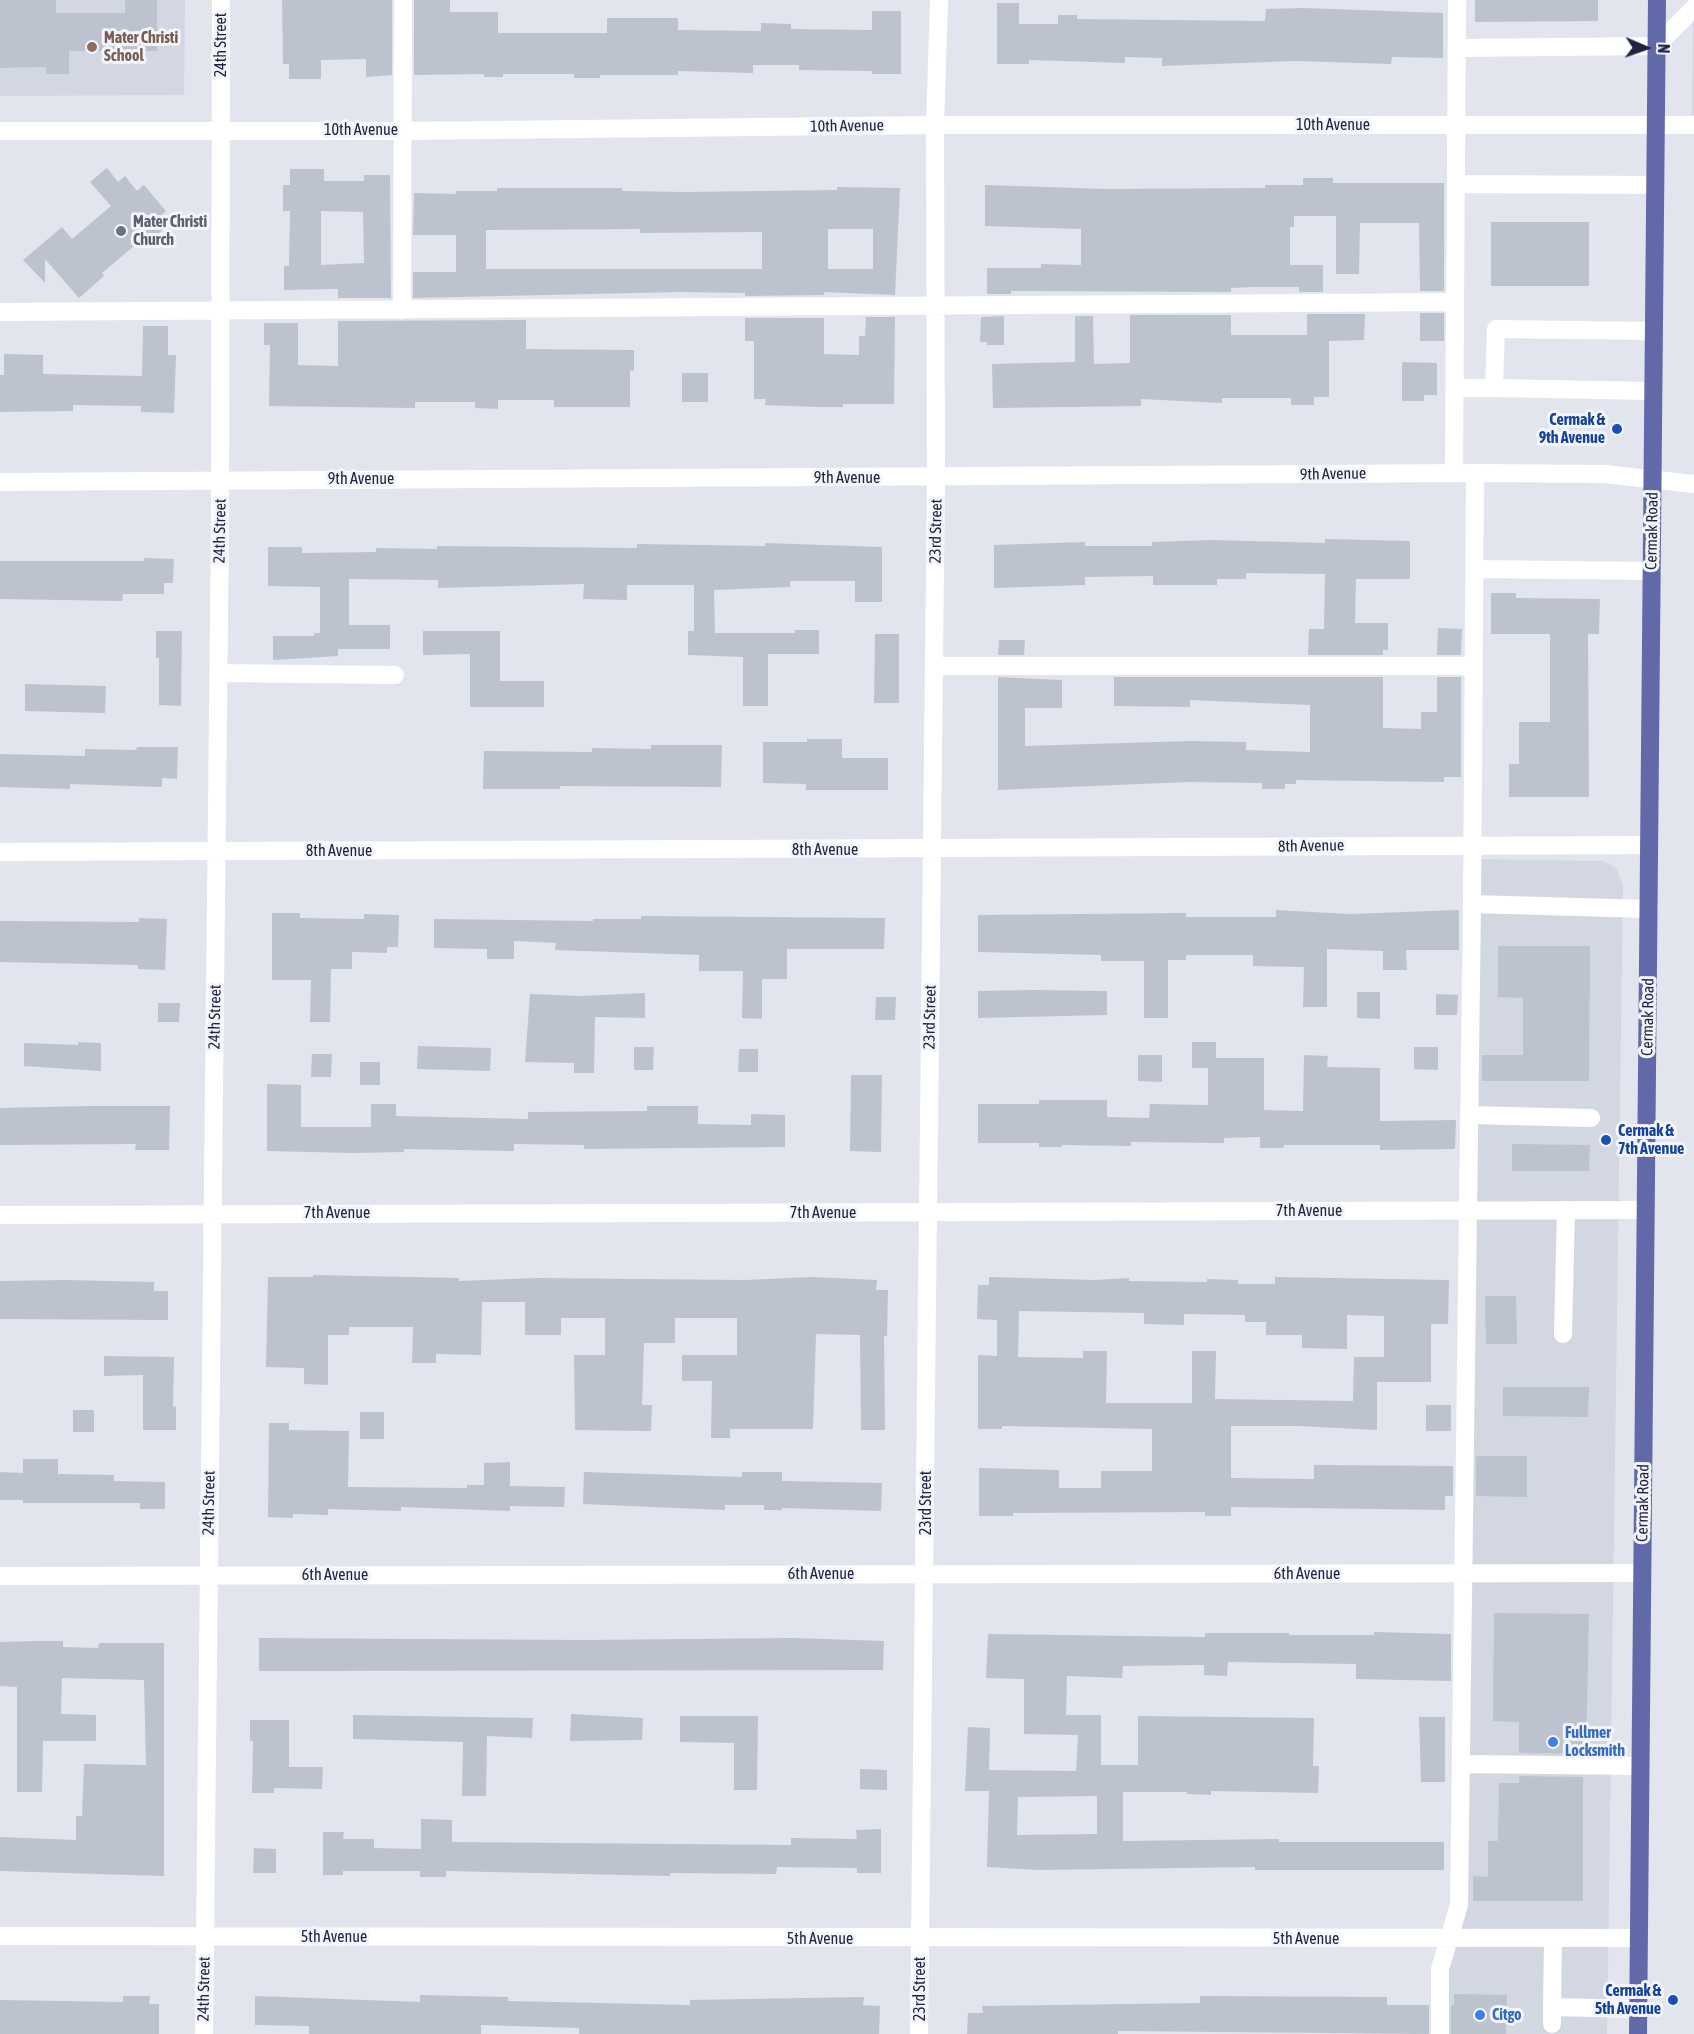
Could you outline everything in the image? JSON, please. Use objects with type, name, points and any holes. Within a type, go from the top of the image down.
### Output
[{"type":"main road","name":"Cermak Road","points":[[1638,2034],[1657,0]]},
{"type":"street","name":"24th Street","points":[[204,2034],[220,479],[221,0]]},
{"type":"street","points":[[402,310],[403,0]]},
{"type":"street","name":"23rd Street","points":[[920,2034],[936,477],[935,125],[939,0]]},
{"type":"street","points":[[1455,473],[1457,0]]},
{"type":"street","points":[[1457,48],[1656,46],[1694,8]]},
{"type":"street","name":"10th Avenue","points":[[0,131],[402,131],[935,125],[1694,124]]},
{"type":"street","points":[[1456,184],[1655,185]]},
{"type":"street","points":[[0,312],[1455,302]]},
{"type":"street","points":[[1494,388],[1496,329],[1654,331]]},
{"type":"street","points":[[1455,388],[1653,391]]},
{"type":"street","points":[[1440,2034],[1440,1969],[1458,1905],[1473,844],[1475,473]]},
{"type":"street","name":"9th Avenue","points":[[0,482],[1475,473],[1605,474],[1694,484]]},
{"type":"street","points":[[1474,569],[1652,571]]},
{"type":"street","points":[[934,666],[1473,666]]},
{"type":"street","points":[[218,673],[395,675]]},
{"type":"street","name":"8th Avenue","points":[[0,852],[1649,845]]},
{"type":"street","points":[[1472,904],[1649,909]]},
{"type":"street","points":[[1469,1115],[1591,1118]]},
{"type":"street","points":[[1563,1334],[1566,1210]]},
{"type":"street","name":"7th Avenue","points":[[0,1215],[1646,1210]]},
{"type":"street","name":"6th Avenue","points":[[0,1576],[1642,1573]]},
{"type":"street","points":[[1461,1764],[1641,1766]]},
{"type":"street","name":"5th Avenue","points":[[0,1936],[920,1939],[1639,1938]]},
{"type":"street","points":[[1553,1939],[1552,2015],[1639,2009]]},
{"type":"shaded area","name":"Mater Christi School","points":[[0,0],[185,0],[184,95],[0,96]]},
{"type":"shaded area","points":[[1693,0],[1694,115],[1692,115]]},
{"type":"shaded area","points":[[1473,859],[1603,861],[1616,868],[1623,885],[1607,2034],[1440,2034],[1440,1969],[1459,1905]]},
{"type":"building","points":[[0,0],[56,0],[56,13],[125,13],[125,0],[157,0],[157,51],[69,51],[69,74],[46,74],[46,67],[0,68]]},
{"type":"building","points":[[282,0],[392,0],[392,75],[366,77],[366,59],[321,60],[321,79],[289,79],[289,64],[283,64]]},
{"type":"building","points":[[414,0],[450,0],[450,12],[498,12],[498,33],[607,33],[607,18],[678,18],[678,30],[761,31],[761,23],[791,24],[791,29],[872,30],[872,11],[901,11],[901,74],[872,74],[872,71],[799,70],[799,65],[753,65],[753,73],[678,71],[678,75],[600,75],[600,78],[574,78],[574,74],[503,74],[503,77],[484,77],[484,74],[414,75]]},
{"type":"building","points":[[1475,0],[1598,0],[1598,21],[1475,22]]},
{"type":"building","points":[[997,3],[1019,3],[1019,24],[1058,24],[1058,15],[1077,15],[1077,19],[1265,21],[1266,9],[1303,8],[1443,13],[1443,58],[1392,57],[1391,64],[1295,61],[1162,66],[1162,58],[1125,57],[1125,63],[1029,60],[1029,64],[997,64]]},
{"type":"building","name":"Mater Christi Church","points":[[107,168],[118,182],[125,176],[137,191],[144,185],[166,211],[159,217],[167,226],[151,240],[147,235],[102,273],[104,276],[79,298],[45,259],[45,283],[23,260],[62,227],[72,239],[111,206],[90,182]]},
{"type":"building","points":[[290,169],[324,169],[324,181],[364,181],[364,175],[390,175],[391,298],[338,298],[338,289],[284,290],[284,266],[289,266],[290,211],[283,211],[283,185],[290,185]],"holes":[[[321,211],[363,212],[364,263],[321,265]]]},
{"type":"building","points":[[1303,178],[1333,178],[1333,183],[1444,183],[1444,291],[1420,291],[1419,223],[1360,223],[1359,274],[1336,274],[1336,216],[1294,216],[1294,227],[1290,227],[1290,265],[1323,265],[1323,292],[1299,292],[1299,287],[1254,287],[1231,288],[1231,292],[1011,291],[1011,294],[987,294],[987,268],[1041,268],[1041,264],[1081,265],[1081,229],[985,226],[985,185],[1106,189],[1265,188],[1265,185],[1303,185]]},
{"type":"building","points":[[837,187],[900,188],[895,295],[824,292],[824,295],[745,296],[745,293],[680,292],[413,298],[413,272],[456,272],[456,235],[413,235],[414,193],[456,194],[456,191],[497,191],[497,188],[622,188],[622,191],[685,192],[837,190]],"holes":[[[640,229],[640,233],[762,232],[762,269],[486,269],[486,230]],[[828,229],[873,229],[873,269],[828,269]]]},
{"type":"building","points":[[1491,222],[1589,222],[1589,286],[1491,286]]},
{"type":"building","points":[[1420,313],[1444,313],[1444,341],[1420,341]]},
{"type":"building","points":[[1307,314],[1365,314],[1364,340],[1329,341],[1329,397],[1314,397],[1314,405],[1291,405],[1291,398],[1222,398],[1222,403],[1141,399],[1141,406],[993,408],[992,364],[1075,362],[1075,316],[1093,316],[1094,364],[1130,363],[1130,315],[1231,315],[1231,335],[1307,335]]},
{"type":"building","points":[[1004,316],[1004,345],[987,345],[987,342],[980,342],[981,317]]},
{"type":"building","points":[[866,317],[895,317],[894,404],[843,404],[843,407],[817,407],[765,405],[766,399],[754,399],[754,341],[745,341],[745,318],[824,318],[824,354],[859,355],[859,336],[865,336]]},
{"type":"building","points":[[526,320],[526,349],[634,350],[634,371],[630,370],[630,407],[554,407],[554,400],[498,400],[498,409],[475,408],[475,402],[415,402],[415,408],[269,406],[270,345],[264,345],[264,323],[298,323],[298,365],[338,366],[338,321]]},
{"type":"building","points":[[143,326],[168,326],[168,355],[176,355],[174,413],[141,412],[141,406],[73,405],[73,411],[0,412],[0,375],[4,375],[4,354],[43,355],[43,374],[142,376]]},
{"type":"building","points":[[1402,362],[1437,363],[1437,395],[1424,395],[1424,401],[1402,401]]},
{"type":"building","points":[[682,373],[708,373],[708,402],[682,402]]},
{"type":"building","points":[[1325,539],[1410,541],[1410,579],[1356,579],[1355,623],[1388,623],[1388,650],[1383,650],[1383,655],[1308,655],[1309,629],[1324,629],[1325,574],[1246,573],[1246,579],[1217,579],[1217,585],[1153,585],[1153,576],[1085,577],[1085,585],[994,588],[994,545],[1085,542],[1085,546],[1152,546],[1152,542],[1211,540],[1325,543]]},
{"type":"building","points":[[765,543],[882,547],[882,602],[855,602],[855,581],[790,581],[790,587],[714,590],[715,633],[795,633],[795,630],[819,630],[819,654],[768,654],[768,706],[743,706],[743,657],[688,655],[688,631],[694,631],[694,585],[627,585],[627,600],[583,599],[584,584],[438,588],[438,580],[349,579],[349,625],[390,625],[390,649],[338,649],[338,656],[273,660],[273,636],[314,636],[314,633],[320,633],[320,587],[268,586],[268,547],[302,547],[302,553],[376,552],[376,548],[437,549],[437,546],[637,548],[637,544],[765,546]]},
{"type":"building","points":[[144,558],[174,559],[173,583],[164,583],[164,594],[123,594],[122,601],[0,599],[0,561],[144,561]]},
{"type":"building","points":[[1491,593],[1516,593],[1516,598],[1600,599],[1599,634],[1588,634],[1589,797],[1509,797],[1509,764],[1519,764],[1519,722],[1550,722],[1550,634],[1491,634]]},
{"type":"building","points":[[1438,628],[1462,629],[1461,655],[1437,655]]},
{"type":"building","points":[[156,631],[182,631],[181,706],[159,705],[159,658],[156,658]]},
{"type":"building","points":[[423,631],[500,631],[500,681],[544,681],[544,707],[470,707],[470,654],[423,655]]},
{"type":"building","points":[[875,634],[899,634],[899,703],[874,703]]},
{"type":"building","points":[[999,640],[1025,640],[1024,655],[998,655]]},
{"type":"building","points":[[998,677],[1062,680],[1062,708],[1025,708],[1025,746],[1190,741],[1246,742],[1246,750],[1310,752],[1310,705],[1190,700],[1190,707],[1114,706],[1114,677],[1383,677],[1383,728],[1421,729],[1421,712],[1437,712],[1437,677],[1461,677],[1461,777],[1444,777],[1444,782],[1296,780],[1296,784],[1285,784],[1285,789],[1262,789],[1262,783],[1188,782],[998,790]]},
{"type":"building","points":[[25,684],[106,686],[105,713],[25,711]]},
{"type":"building","points":[[807,739],[842,739],[842,758],[888,758],[888,790],[806,790],[806,784],[763,783],[763,742],[807,742]]},
{"type":"building","points":[[651,745],[722,745],[721,787],[560,786],[560,789],[483,789],[484,751],[592,752],[592,748],[651,749]]},
{"type":"building","points":[[137,747],[178,747],[177,779],[162,778],[162,787],[70,784],[70,789],[0,787],[0,754],[85,756],[85,749],[136,750]]},
{"type":"building","points":[[1276,910],[1349,914],[1459,910],[1459,950],[1406,950],[1407,970],[1383,970],[1383,951],[1327,949],[1327,1007],[1303,1007],[1304,967],[1253,966],[1253,955],[1186,955],[1186,960],[1168,960],[1168,1018],[1144,1018],[1144,961],[1101,961],[1101,955],[978,952],[978,915],[1186,913],[1186,917],[1276,917]]},
{"type":"building","points":[[272,913],[300,913],[300,918],[364,919],[364,914],[399,915],[398,947],[387,947],[387,953],[352,952],[352,969],[331,969],[330,1022],[310,1022],[311,980],[272,980]]},
{"type":"building","points":[[641,916],[885,918],[884,949],[787,949],[787,979],[762,979],[762,1019],[742,1018],[743,971],[699,971],[699,955],[555,950],[556,943],[514,941],[514,959],[487,959],[487,949],[434,948],[434,919],[593,921],[593,919],[641,919]]},
{"type":"building","points":[[139,918],[167,919],[165,970],[138,969],[138,965],[0,962],[0,921],[139,922]]},
{"type":"building","points":[[1498,946],[1590,946],[1589,1081],[1482,1081],[1482,1055],[1523,1055],[1523,998],[1498,997]]},
{"type":"building","points":[[978,991],[1107,991],[1107,1015],[978,1018]]},
{"type":"building","points":[[1357,992],[1380,992],[1380,1019],[1357,1018]]},
{"type":"building","points":[[645,993],[645,1018],[595,1017],[594,1073],[574,1073],[574,1063],[525,1062],[530,994],[580,996]]},
{"type":"building","points":[[1436,994],[1458,995],[1457,1015],[1436,1015]]},
{"type":"building","points":[[876,997],[896,997],[895,1020],[875,1020]]},
{"type":"building","points":[[158,1003],[180,1003],[179,1022],[158,1022]]},
{"type":"building","points":[[78,1042],[101,1043],[101,1071],[24,1066],[24,1043],[78,1045]]},
{"type":"building","points":[[1192,1042],[1216,1042],[1216,1058],[1264,1058],[1264,1110],[1303,1111],[1304,1055],[1328,1056],[1327,1067],[1380,1068],[1380,1121],[1456,1120],[1455,1149],[1380,1150],[1380,1145],[1284,1145],[1283,1148],[1260,1148],[1260,1137],[1224,1138],[1224,1143],[1131,1142],[1131,1146],[1039,1147],[1039,1143],[978,1143],[978,1104],[1039,1104],[1039,1100],[1107,1100],[1107,1117],[1149,1118],[1150,1104],[1208,1105],[1208,1068],[1192,1068]]},
{"type":"building","points":[[418,1046],[491,1048],[490,1071],[417,1069]]},
{"type":"building","points":[[634,1047],[654,1047],[653,1070],[634,1070]]},
{"type":"building","points":[[1414,1047],[1438,1047],[1438,1070],[1414,1069]]},
{"type":"building","points":[[739,1049],[758,1049],[758,1072],[738,1072]]},
{"type":"building","points":[[312,1054],[332,1054],[331,1077],[311,1077]]},
{"type":"building","points":[[1138,1055],[1162,1055],[1162,1082],[1138,1081]]},
{"type":"building","points":[[360,1062],[380,1062],[380,1085],[360,1085]]},
{"type":"building","points":[[851,1075],[882,1075],[881,1152],[850,1151]]},
{"type":"building","points":[[267,1084],[301,1085],[301,1127],[371,1127],[371,1104],[396,1104],[396,1116],[528,1119],[528,1112],[647,1111],[647,1106],[698,1106],[698,1124],[751,1125],[751,1114],[785,1115],[785,1147],[584,1149],[584,1145],[514,1144],[514,1151],[404,1149],[404,1152],[353,1153],[267,1151]]},
{"type":"building","points":[[170,1106],[169,1150],[135,1150],[136,1144],[0,1145],[0,1108]]},
{"type":"building","points":[[1512,1144],[1590,1145],[1589,1171],[1512,1171]]},
{"type":"building","points":[[313,1275],[459,1278],[459,1281],[537,1278],[745,1280],[811,1277],[877,1280],[876,1290],[888,1290],[887,1336],[884,1336],[885,1430],[861,1430],[860,1335],[816,1334],[813,1429],[730,1429],[730,1438],[711,1438],[712,1381],[682,1381],[682,1355],[737,1355],[737,1318],[675,1318],[675,1343],[644,1343],[642,1405],[652,1405],[651,1431],[575,1430],[574,1355],[605,1355],[605,1318],[561,1318],[561,1335],[525,1335],[525,1302],[482,1302],[481,1355],[436,1354],[436,1363],[412,1363],[413,1327],[349,1327],[349,1335],[328,1335],[328,1385],[304,1384],[304,1368],[266,1367],[268,1277],[313,1277]]},
{"type":"building","points":[[989,1277],[1095,1280],[1129,1278],[1129,1281],[1207,1282],[1207,1279],[1238,1280],[1238,1284],[1275,1284],[1275,1277],[1449,1280],[1448,1324],[1431,1324],[1431,1382],[1377,1382],[1377,1430],[1299,1426],[1231,1426],[1231,1478],[1314,1479],[1314,1465],[1453,1466],[1453,1496],[1445,1496],[1445,1510],[1231,1507],[1231,1516],[1205,1516],[1205,1512],[1013,1513],[1013,1516],[979,1516],[979,1468],[1059,1470],[1059,1488],[1101,1488],[1101,1471],[1152,1471],[1152,1429],[1002,1426],[1002,1429],[978,1429],[978,1355],[997,1356],[997,1320],[977,1319],[978,1285],[989,1285]],"holes":[[[1019,1311],[1144,1313],[1144,1324],[1184,1325],[1184,1314],[1245,1315],[1245,1322],[1266,1322],[1266,1335],[1302,1335],[1302,1348],[1347,1349],[1347,1315],[1384,1316],[1384,1357],[1354,1357],[1353,1401],[1215,1399],[1216,1351],[1192,1351],[1192,1403],[1106,1403],[1107,1351],[1083,1351],[1083,1358],[1018,1357]]]},
{"type":"building","points":[[0,1281],[154,1282],[154,1291],[168,1291],[168,1320],[0,1319]]},
{"type":"building","points":[[1485,1296],[1516,1296],[1517,1344],[1486,1344]]},
{"type":"building","points":[[104,1356],[174,1357],[173,1406],[176,1407],[176,1430],[143,1430],[143,1375],[104,1376]]},
{"type":"building","points":[[1503,1387],[1589,1387],[1588,1417],[1503,1416]]},
{"type":"building","points":[[1426,1405],[1451,1405],[1451,1431],[1426,1431]]},
{"type":"building","points":[[73,1410],[94,1410],[94,1432],[73,1432]]},
{"type":"building","points":[[360,1412],[384,1412],[384,1439],[360,1439]]},
{"type":"building","points":[[269,1423],[289,1423],[289,1430],[349,1431],[348,1487],[467,1488],[467,1485],[484,1485],[484,1463],[510,1462],[510,1486],[565,1487],[564,1507],[510,1506],[510,1511],[401,1507],[401,1511],[328,1509],[328,1515],[293,1514],[293,1518],[268,1517]]},
{"type":"building","points":[[1476,1456],[1527,1456],[1527,1497],[1476,1496]]},
{"type":"building","points":[[23,1459],[58,1459],[58,1474],[114,1475],[114,1481],[165,1482],[165,1509],[140,1509],[140,1503],[23,1503],[23,1500],[0,1500],[0,1472],[23,1473]]},
{"type":"building","points":[[584,1472],[742,1477],[742,1472],[782,1472],[782,1481],[882,1483],[881,1511],[782,1508],[782,1510],[764,1510],[764,1505],[725,1505],[725,1510],[583,1504]]},
{"type":"building","points":[[1494,1613],[1589,1614],[1586,1754],[1519,1753],[1519,1722],[1493,1721]]},
{"type":"building","points":[[1374,1632],[1451,1634],[1451,1681],[1356,1679],[1356,1664],[1228,1662],[1227,1676],[1204,1675],[1204,1665],[1123,1666],[1122,1678],[1067,1676],[1066,1715],[1101,1715],[1101,1765],[1138,1765],[1138,1716],[1314,1718],[1313,1766],[1319,1766],[1318,1793],[1211,1791],[1211,1795],[1187,1794],[1187,1792],[1123,1792],[1123,1841],[1279,1839],[1279,1842],[1444,1842],[1444,1870],[1255,1870],[1255,1867],[1038,1870],[987,1867],[989,1791],[965,1791],[968,1727],[990,1728],[989,1770],[1076,1771],[1078,1735],[1024,1734],[1024,1679],[986,1678],[988,1634],[1205,1637],[1205,1633],[1374,1635]],"holes":[[[1097,1796],[1097,1834],[1017,1835],[1018,1797]]]},
{"type":"building","points":[[259,1638],[584,1640],[794,1638],[884,1641],[883,1670],[259,1671]]},
{"type":"building","points":[[63,1641],[63,1647],[98,1648],[99,1643],[164,1643],[164,1876],[0,1871],[0,1837],[76,1840],[76,1816],[82,1816],[84,1764],[146,1765],[144,1680],[62,1678],[61,1714],[96,1715],[96,1741],[43,1741],[42,1792],[17,1792],[17,1687],[0,1686],[0,1642]]},
{"type":"building","points":[[571,1714],[643,1718],[642,1740],[570,1741]]},
{"type":"building","points":[[353,1715],[533,1718],[532,1738],[487,1736],[486,1796],[462,1796],[463,1742],[353,1739]]},
{"type":"building","points":[[680,1716],[758,1716],[757,1790],[734,1790],[734,1743],[680,1742]]},
{"type":"building","points":[[1419,1717],[1445,1717],[1445,1782],[1421,1782]]},
{"type":"building","points":[[250,1720],[289,1720],[289,1767],[323,1767],[322,1789],[274,1788],[274,1793],[252,1793],[253,1741],[250,1741]]},
{"type":"building","points":[[860,1769],[887,1770],[887,1790],[860,1789]]},
{"type":"building","points":[[1519,1776],[1583,1777],[1583,1901],[1473,1901],[1473,1876],[1488,1877],[1488,1841],[1498,1841],[1499,1783],[1519,1783]]},
{"type":"building","points":[[421,1819],[452,1820],[452,1842],[791,1845],[791,1838],[857,1839],[856,1830],[881,1829],[881,1873],[857,1873],[857,1868],[777,1867],[776,1874],[670,1873],[670,1876],[446,1871],[446,1877],[420,1877],[420,1871],[343,1871],[343,1875],[323,1875],[323,1832],[344,1832],[343,1839],[374,1839],[374,1848],[421,1849]]},
{"type":"building","points":[[254,1848],[276,1849],[276,1873],[253,1873]]},
{"type":"building","name":"Citgo","points":[[1454,1994],[1507,1995],[1506,2034],[1451,2034],[1451,2005],[1454,2005]]},
{"type":"building","points":[[420,1995],[508,1997],[508,2001],[690,2005],[690,2000],[864,1997],[863,2005],[880,2006],[879,2034],[579,2034],[579,2028],[481,2025],[481,2034],[309,2034],[309,2026],[255,2025],[255,1996],[420,2002]]},
{"type":"building","points":[[123,1996],[150,1996],[149,2004],[159,2004],[159,2034],[0,2034],[0,2000],[123,2002]]},
{"type":"building","points":[[1200,1996],[1387,1997],[1387,2005],[1429,2005],[1429,2034],[1118,2031],[1118,2034],[967,2034],[968,2013],[983,2013],[982,2006],[1200,2003]]},
{"type":"place","name":"Mater Christi School","points":[[92,47]]},
{"type":"place","name":"Mater Christi Church","points":[[121,231]]},
{"type":"place","name":"Cermak & 9th Avenue","points":[[1617,429]]},
{"type":"place","name":"Cermak & 7th Avenue","points":[[1606,1140]]},
{"type":"place","name":"Fullmer Locksmith","points":[[1553,1742]]},
{"type":"place","name":"Cermak & 5th Avenue","points":[[1673,2000]]},
{"type":"place","name":"Citgo","points":[[1480,2015]]}]
